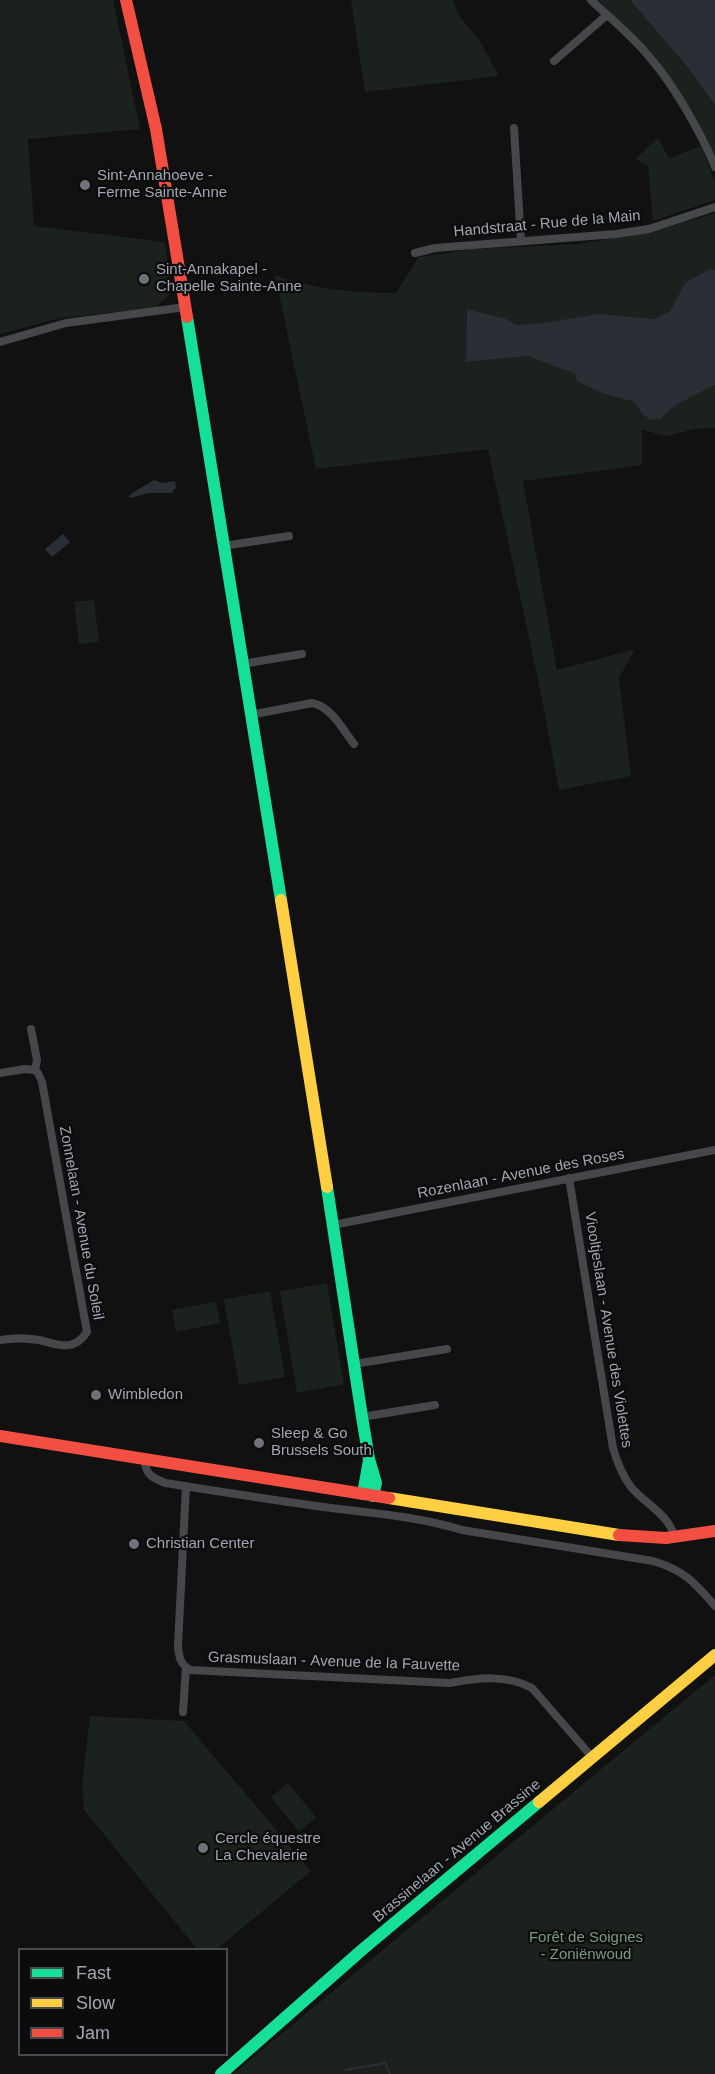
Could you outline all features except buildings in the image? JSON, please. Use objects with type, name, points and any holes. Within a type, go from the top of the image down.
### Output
[{"type":"street","points":[[126,0],[156,129],[185,307],[333,1225],[369,1459],[368,1495]]},
{"type":"street","points":[[591,0],[651,58],[667,80],[715,167]]},
{"type":"street","points":[[554,61],[607,15]]},
{"type":"street","points":[[514,128],[521,241]]},
{"type":"street","name":"Handstraat - Rue de la Main","points":[[415,253],[435,248],[611,235],[649,229],[715,207]]},
{"type":"street","points":[[0,342],[66,323],[185,307]]},
{"type":"street","points":[[223,546],[289,536]]},
{"type":"street","points":[[242,664],[302,654]]},
{"type":"street","points":[[250,715],[312,703],[321,704],[354,744]]},
{"type":"street","name":"Zonnelaan - Avenue du Soleil","points":[[0,1340],[38,1340],[62,1346],[82,1339],[87,1332],[42,1082],[35,1070],[38,1060],[31,1029]]},
{"type":"street","points":[[0,1073],[35,1070]]},
{"type":"street","name":"Rozenlaan - Avenue des Roses","points":[[333,1225],[715,1150]]},
{"type":"street","name":"Viooltjeslaan - Avenue des Violettes","points":[[569,1178],[613,1448],[622,1474],[630,1486],[670,1525],[674,1537]]},
{"type":"street","points":[[354,1364],[447,1349]]},
{"type":"street","points":[[362,1417],[435,1406]]},
{"type":"street","points":[[0,1436],[632,1538],[674,1537],[715,1531]]},
{"type":"street","points":[[145,1460],[145,1468],[154,1478],[165,1483],[317,1506],[379,1512],[440,1523],[462,1530],[653,1561],[673,1567],[689,1578],[715,1606]]},
{"type":"street","name":"Grasmuslaan - Avenue de la Fauvette","points":[[186,1486],[178,1646],[179,1660],[186,1667],[203,1670],[450,1683],[480,1678],[520,1681],[532,1688],[592,1757]]},
{"type":"street","name":"Brassinelaan - Avenue Brassine","points":[[221,2074],[363,1949],[715,1655]]},
{"type":"street","name":"Grasmuslaan - Avenue de la Fauvette","points":[[183,1712],[186,1667]]},
{"type":"green space","points":[[0,0],[113,0],[140,129],[28,139],[34,226],[165,242],[171,293],[156,307],[61,318],[0,334]]},
{"type":"green space","points":[[351,0],[453,0],[458,14],[479,40],[499,76],[365,92]]},
{"type":"green space","points":[[598,0],[630,0],[686,65],[715,105],[715,162],[699,124],[661,66]]},
{"type":"green space","points":[[658,138],[669,158],[701,146],[715,182],[715,200],[653,221],[648,166],[635,159]]},
{"type":"green space","points":[[715,213],[715,270],[710,270],[685,283],[670,311],[655,319],[636,318],[516,325],[507,319],[467,309],[466,362],[528,356],[575,374],[602,393],[634,402],[642,414],[662,419],[674,406],[715,385],[715,428],[695,429],[666,436],[642,430],[642,465],[523,481],[557,670],[635,649],[619,678],[631,776],[559,790],[538,679],[488,449],[316,469],[275,275],[288,280],[334,289],[396,293],[419,257],[474,249],[579,244],[657,230]]},
{"type":"green space","points":[[94,600],[99,642],[79,644],[74,602]]},
{"type":"green space","points":[[327,1283],[344,1384],[297,1393],[280,1291]]},
{"type":"green space","points":[[270,1291],[285,1377],[239,1385],[224,1299]]},
{"type":"green space","points":[[216,1302],[220,1323],[176,1332],[172,1310]]},
{"type":"green space","name":"Forêt de Soignes - Zoniënwoud","points":[[715,1675],[715,2074],[233,2074]]},
{"type":"green space","name":"Cercle équestre La Chevalerie","points":[[90,1716],[184,1721],[311,1871],[218,1948],[196,1948],[84,1810],[82,1785]]},
{"type":"green space","points":[[288,1783],[316,1817],[299,1832],[271,1797]]},
{"type":"shaded area","points":[[630,0],[715,0],[715,105],[686,65]]},
{"type":"shaded area","points":[[710,269],[715,270],[715,385],[674,406],[661,419],[651,420],[642,414],[634,402],[602,393],[577,381],[575,374],[528,356],[466,362],[467,309],[507,319],[516,325],[598,314],[655,319],[670,311],[685,283]]},
{"type":"shaded area","points":[[154,480],[162,483],[175,481],[176,488],[171,493],[148,493],[130,498],[132,493]]},
{"type":"shaded area","points":[[63,534],[70,542],[52,557],[45,549]]},
{"type":"waterway","points":[[346,2070],[385,2063],[390,2074]]},
{"type":"traffic: fast","points":[[187,317],[281,900]]},
{"type":"traffic: fast","points":[[327,1187],[362,1417],[369,1459],[376,1483],[373,1496]]},
{"type":"traffic: fast","points":[[363,1494],[369,1460]]},
{"type":"traffic: fast","points":[[221,2074],[363,1949],[539,1802]]},
{"type":"traffic: slow","points":[[281,900],[327,1187]]},
{"type":"traffic: slow","points":[[389,1498],[619,1535]]},
{"type":"traffic: slow","points":[[539,1802],[715,1655]]},
{"type":"traffic: jam","points":[[126,0],[156,129],[187,317]]},
{"type":"traffic: jam","points":[[0,1436],[389,1498]]},
{"type":"traffic: jam","points":[[619,1535],[666,1538],[715,1531]]},
{"type":"place","name":"Sint-Annahoeve - Ferme Sainte-Anne","points":[[85,185]]},
{"type":"place","name":"Sint-Annakapel - Chapelle Sainte-Anne","points":[[144,279]]},
{"type":"place","name":"Wimbledon","points":[[96,1395]]},
{"type":"place","name":"Sleep & Go Brussels South","points":[[259,1443]]},
{"type":"place","name":"Christian Center","points":[[134,1544]]},
{"type":"place","name":"Cercle équestre La Chevalerie","points":[[203,1848]]}]
